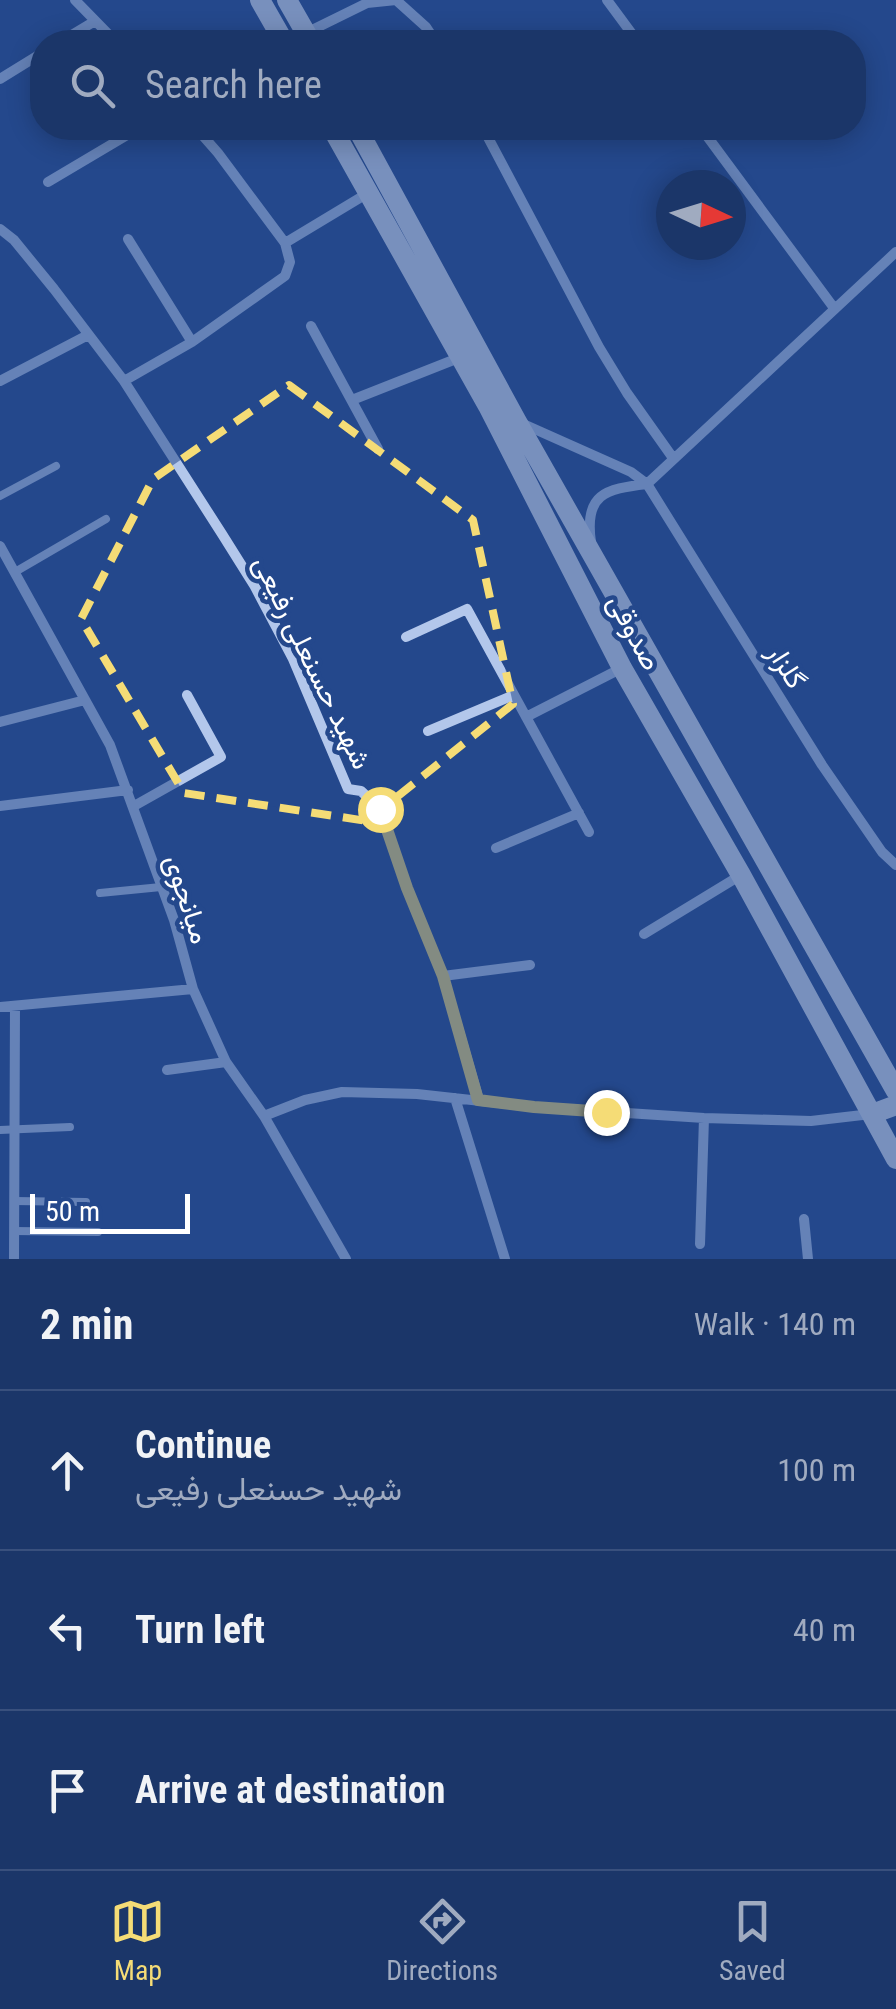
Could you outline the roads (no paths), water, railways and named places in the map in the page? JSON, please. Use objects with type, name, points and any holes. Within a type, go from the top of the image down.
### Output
[{"type":"main road","points":[[260,0],[277,30]]},
{"type":"main road","points":[[287,0],[304,30]]},
{"type":"main road","name":"صدوقی","points":[[339,140],[460,357],[622,668],[895,1152]]},
{"type":"main road","name":"صدوقی","points":[[364,140],[516,420],[896,1091]]},
{"type":"main road","points":[[872,1114],[896,1105]]},
{"type":"street","points":[[74,0],[104,30]]},
{"type":"street","points":[[322,30],[368,3],[396,0],[428,30]]},
{"type":"street","points":[[607,0],[629,30]]},
{"type":"street","points":[[80,30],[95,21]]},
{"type":"street","points":[[0,78],[30,60]]},
{"type":"street","points":[[48,182],[119,140]]},
{"type":"street","points":[[124,381],[192,342],[285,276],[290,262],[285,243],[207,140]]},
{"type":"street","points":[[489,140],[599,347],[673,458]]},
{"type":"street","points":[[710,140],[834,308]]},
{"type":"street","points":[[285,243],[368,193]]},
{"type":"street","name":"شهید حسنعلی رفیعی","points":[[0,228],[14,240],[124,381],[254,586],[293,659],[348,788],[361,791],[380,809],[443,976],[478,1100]]},
{"type":"street","points":[[128,239],[192,342]]},
{"type":"street","points":[[595,560],[589,527],[592,505],[602,493],[647,484],[896,252]]},
{"type":"street","points":[[311,326],[378,448]]},
{"type":"street","points":[[0,380],[88,334]]},
{"type":"street","points":[[352,400],[460,357]]},
{"type":"street","points":[[516,420],[632,472],[647,484]]},
{"type":"street","name":"گلزار","points":[[647,484],[822,765],[882,852],[896,865]]},
{"type":"street","name":"میانجوی","points":[[0,546],[110,745],[174,920],[193,990],[226,1062],[264,1116],[346,1259]]},
{"type":"street","points":[[406,637],[467,609],[589,832]]},
{"type":"street","points":[[526,717],[622,668]]},
{"type":"street","points":[[134,806],[221,757],[187,695]]},
{"type":"street","points":[[428,731],[514,695]]},
{"type":"street","points":[[0,722],[85,700]]},
{"type":"street","points":[[0,806],[128,790]]},
{"type":"street","points":[[496,848],[579,813]]},
{"type":"street","points":[[644,934],[741,874]]},
{"type":"street","points":[[443,976],[530,965]]},
{"type":"street","points":[[0,1007],[193,990]]},
{"type":"street","points":[[14,1006],[14,1259]]},
{"type":"street","points":[[167,1070],[226,1062]]},
{"type":"street","points":[[264,1116],[305,1100],[342,1092],[417,1094],[534,1107],[704,1118],[811,1121],[872,1114]]},
{"type":"street","points":[[455,1098],[505,1259]]},
{"type":"street","points":[[700,1244],[704,1118]]},
{"type":"street","points":[[804,1219],[808,1259]]},
{"type":"lane","points":[[0,496],[56,466]]},
{"type":"lane","points":[[15,572],[106,520]]},
{"type":"lane","points":[[100,893],[162,887]]},
{"type":"lane","points":[[0,1130],[70,1127]]},
{"type":"lane","points":[[14,1201],[86,1202]]},
{"type":"lane","points":[[14,1232],[98,1232]]}]
